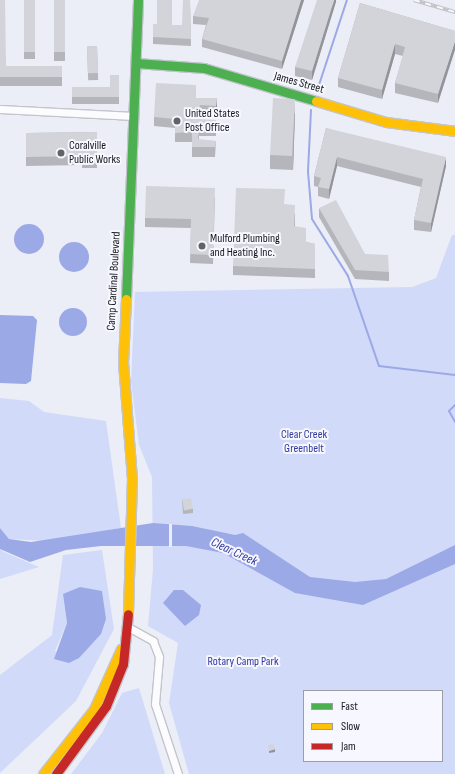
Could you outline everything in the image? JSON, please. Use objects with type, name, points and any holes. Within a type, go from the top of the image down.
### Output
[{"type":"street","name":"Camp Cardinal Boulevard","points":[[128,627],[132,499],[123,362],[138,0]]},
{"type":"street","name":"James Street","points":[[136,63],[204,68],[386,122],[455,131]]},
{"type":"street","points":[[0,109],[134,116]]},
{"type":"street","points":[[43,774],[94,709],[109,683],[128,627]]},
{"type":"street","points":[[56,774],[106,706],[123,664],[128,627]]},
{"type":"street","points":[[128,627],[153,641],[159,657],[155,704],[178,774]]},
{"type":"green space","name":"Clear Creek Greenbelt","points":[[452,235],[455,235],[455,774],[189,774],[169,703],[178,643],[148,626],[153,569],[152,477],[139,445],[131,382],[135,292],[412,287],[436,278]]},
{"type":"green space","points":[[0,398],[29,401],[44,412],[106,421],[121,528],[47,541],[9,539],[0,528]]},
{"type":"green space","points":[[0,549],[4,552],[39,567],[0,579]]},
{"type":"green space","points":[[102,550],[114,629],[76,701],[0,773],[0,675],[52,635],[63,555]],"holes":[[[63,594],[79,658],[55,651],[67,623]]]},
{"type":"green space","points":[[139,688],[165,774],[71,774],[102,733],[122,693]]},
{"type":"water","points":[[29,224],[40,228],[44,239],[40,250],[29,254],[18,250],[14,239],[18,228]]},
{"type":"water","points":[[74,242],[85,246],[89,257],[85,268],[74,272],[63,268],[59,257],[63,246]]},
{"type":"water","points":[[73,308],[83,312],[87,322],[83,332],[73,336],[63,332],[59,322],[63,312]]},
{"type":"water","points":[[0,315],[33,316],[37,320],[31,381],[26,384],[0,383]]},
{"type":"water","name":"Clear Creek","points":[[153,523],[192,526],[235,535],[243,533],[310,577],[355,582],[386,579],[455,545],[455,564],[363,605],[295,593],[223,553],[186,546],[101,546],[66,550],[30,562],[0,549],[0,528],[9,539],[31,542]]},
{"type":"water","points":[[80,587],[102,591],[106,619],[101,634],[79,658],[69,663],[54,659],[67,623],[63,594]]},
{"type":"water","points":[[174,590],[183,590],[201,605],[199,615],[185,626],[163,603]]},
{"type":"pier","points":[[169,524],[172,524],[172,547],[169,547]]},
{"type":"building","points":[[0,0],[5,0],[6,66],[62,66],[62,77],[0,77]]},
{"type":"building","points":[[24,0],[35,0],[35,52],[24,52]]},
{"type":"building","points":[[54,0],[65,0],[65,52],[54,52]]},
{"type":"building","points":[[157,0],[172,0],[172,25],[182,25],[183,0],[190,0],[191,39],[153,37],[153,24],[157,24]]},
{"type":"building","points":[[199,0],[301,0],[282,61],[202,39],[209,18],[193,16]]},
{"type":"building","points":[[317,0],[334,0],[312,71],[295,67]]},
{"type":"building","points":[[360,3],[455,31],[455,41],[438,94],[395,83],[405,47],[395,44],[382,90],[338,78]]},
{"type":"building","points":[[87,46],[97,46],[98,73],[88,73]]},
{"type":"building","points":[[110,75],[119,75],[119,97],[72,97],[72,87],[110,87]]},
{"type":"building","name":"United States Post Office","points":[[156,83],[196,85],[196,98],[217,98],[216,106],[200,105],[199,119],[216,120],[216,127],[199,127],[198,139],[216,141],[215,147],[192,147],[192,132],[175,133],[175,119],[154,117]]},
{"type":"building","points":[[273,98],[295,99],[292,156],[270,155]]},
{"type":"building","points":[[326,128],[446,157],[431,223],[414,220],[423,179],[337,157],[329,189],[318,187],[321,178],[314,176]]},
{"type":"building","name":"Coralville Public Works","points":[[97,132],[97,159],[82,159],[82,156],[26,157],[26,133]]},
{"type":"building","name":"Mulford Plumbing and Heating Inc.","points":[[146,186],[215,188],[213,255],[190,254],[191,219],[145,218]]},
{"type":"building","points":[[236,188],[285,189],[284,204],[295,205],[294,226],[306,228],[306,242],[315,244],[315,269],[233,266]]},
{"type":"building","points":[[336,200],[365,254],[388,255],[389,272],[355,270],[319,208]]},
{"type":"building","points":[[191,498],[193,509],[184,510],[182,500]]},
{"type":"building","points":[[273,744],[275,749],[269,751],[268,745]]},
{"type":"waterway","points":[[318,88],[347,0]]},
{"type":"waterway","points":[[311,110],[308,172],[312,219],[348,276],[379,366],[455,375]]},
{"type":"waterway","points":[[455,405],[449,411],[455,422]]},
{"type":"railway","points":[[414,0],[455,12]]},
{"type":"traffic: fast","points":[[126,299],[138,0]]},
{"type":"traffic: fast","points":[[136,63],[204,68],[316,101]]},
{"type":"traffic: slow","points":[[316,101],[386,122],[455,131]]},
{"type":"traffic: slow","points":[[126,299],[123,362],[132,478],[128,614]]},
{"type":"traffic: slow","points":[[43,774],[94,709],[121,649]]},
{"type":"traffic: jam","points":[[56,774],[106,706],[123,664],[128,614]]},
{"type":"place","name":"United States Post Office","points":[[177,121]]},
{"type":"place","name":"Coralville Public Works","points":[[61,153]]},
{"type":"place","name":"Mulford Plumbing and Heating Inc.","points":[[202,246]]},
{"type":"park label","name":"Rotary Camp Park","points":[[243,662]]}]
